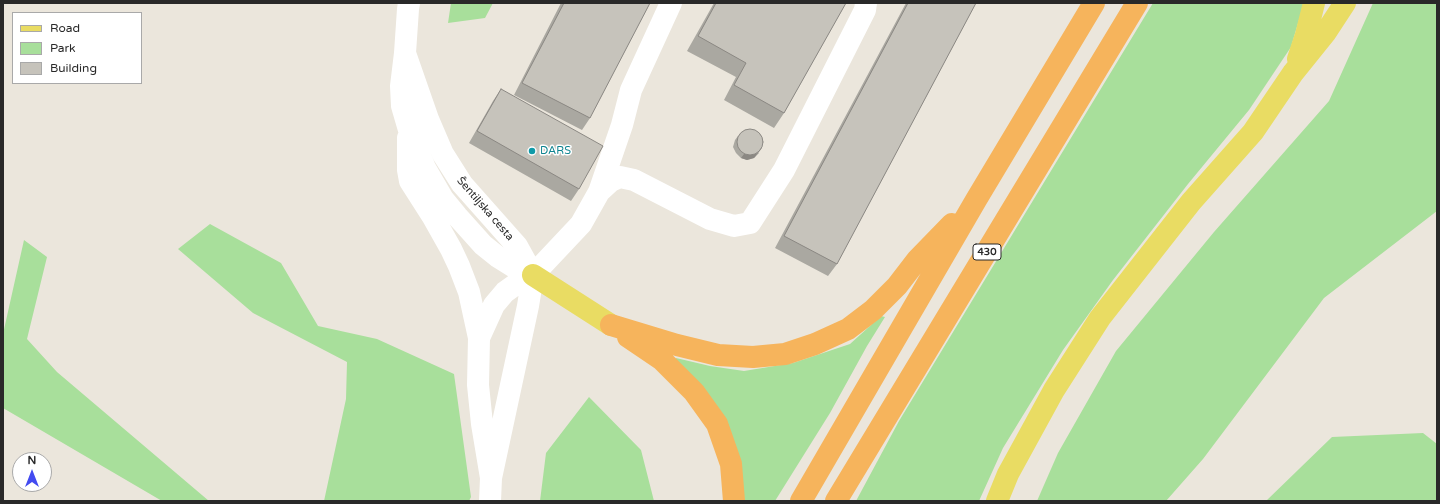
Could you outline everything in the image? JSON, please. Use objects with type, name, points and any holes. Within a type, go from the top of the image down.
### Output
[{"type":"highway","points":[[801,501],[976,200],[1094,3]]},
{"type":"highway","name":"430","points":[[836,501],[1137,3]]},
{"type":"highway","points":[[611,325],[677,345],[718,355],[753,358],[785,354],[815,344],[848,330],[873,310],[897,286],[918,260],[976,200]]},
{"type":"highway","points":[[611,325],[662,360],[694,392],[717,424],[731,464],[734,501]]},
{"type":"main road","points":[[1293,73],[1306,34],[1314,3]]},
{"type":"main road","points":[[997,501],[1008,474],[1054,390],[1100,318],[1191,202],[1252,132],[1293,73],[1326,32],[1345,3]]},
{"type":"main road","points":[[533,275],[611,325]]},
{"type":"street","name":"Šentiljska cesta","points":[[409,3],[401,86],[402,106],[409,130],[425,168],[443,199],[483,245],[514,267],[533,275]]},
{"type":"street","points":[[479,338],[494,305],[519,282],[533,275],[581,224],[599,192],[622,125],[631,90],[670,3]]},
{"type":"street","points":[[599,192],[611,181],[620,177],[634,180],[710,219],[734,226],[750,223],[784,170],[865,10],[866,3]]},
{"type":"street","name":"Šentiljska cesta","points":[[405,53],[428,119],[443,154],[462,184],[517,246],[533,275]]},
{"type":"street","points":[[409,130],[407,146],[410,181],[437,223],[451,249],[460,266],[469,292],[479,338],[478,385],[482,424],[491,478]]},
{"type":"street","points":[[490,501],[491,478],[528,306],[533,275]]},
{"type":"green space","points":[[451,3],[493,3],[485,18],[448,23]]},
{"type":"green space","points":[[1153,3],[1304,3],[1291,47],[1249,110],[1188,184],[1113,280],[1063,350],[1003,448],[979,501],[856,501],[899,421]]},
{"type":"green space","points":[[1373,3],[1437,3],[1437,211],[1324,298],[1203,459],[1166,501],[1037,501],[1058,453],[1116,351],[1214,232],[1329,101]]},
{"type":"green space","points":[[210,224],[281,263],[318,326],[377,339],[454,374],[471,497],[469,501],[324,501],[346,399],[347,362],[253,313],[178,249]]},
{"type":"green space","points":[[24,240],[47,257],[27,339],[57,372],[209,501],[162,501],[3,408],[3,334]]},
{"type":"green space","points":[[881,316],[885,317],[867,346],[830,413],[775,501],[741,501],[740,472],[674,362],[676,358],[710,366],[744,371],[793,363],[850,344]]},
{"type":"green space","points":[[589,397],[641,450],[654,501],[540,501],[546,453]]},
{"type":"green space","points":[[1423,433],[1437,444],[1437,501],[1266,501],[1332,437]]},
{"type":"building","points":[[564,3],[650,3],[590,118],[522,83]]},
{"type":"building","points":[[716,3],[846,3],[784,113],[734,85],[746,63],[698,36]]},
{"type":"building","points":[[908,3],[976,3],[837,264],[784,236]]},
{"type":"building","name":"DARS","points":[[501,89],[603,146],[579,189],[477,131]]},
{"type":"building","points":[[750,129],[759,133],[763,142],[759,151],[750,155],[741,151],[737,142],[741,133]]},
{"type":"place","name":"DARS","points":[[532,151]]}]
